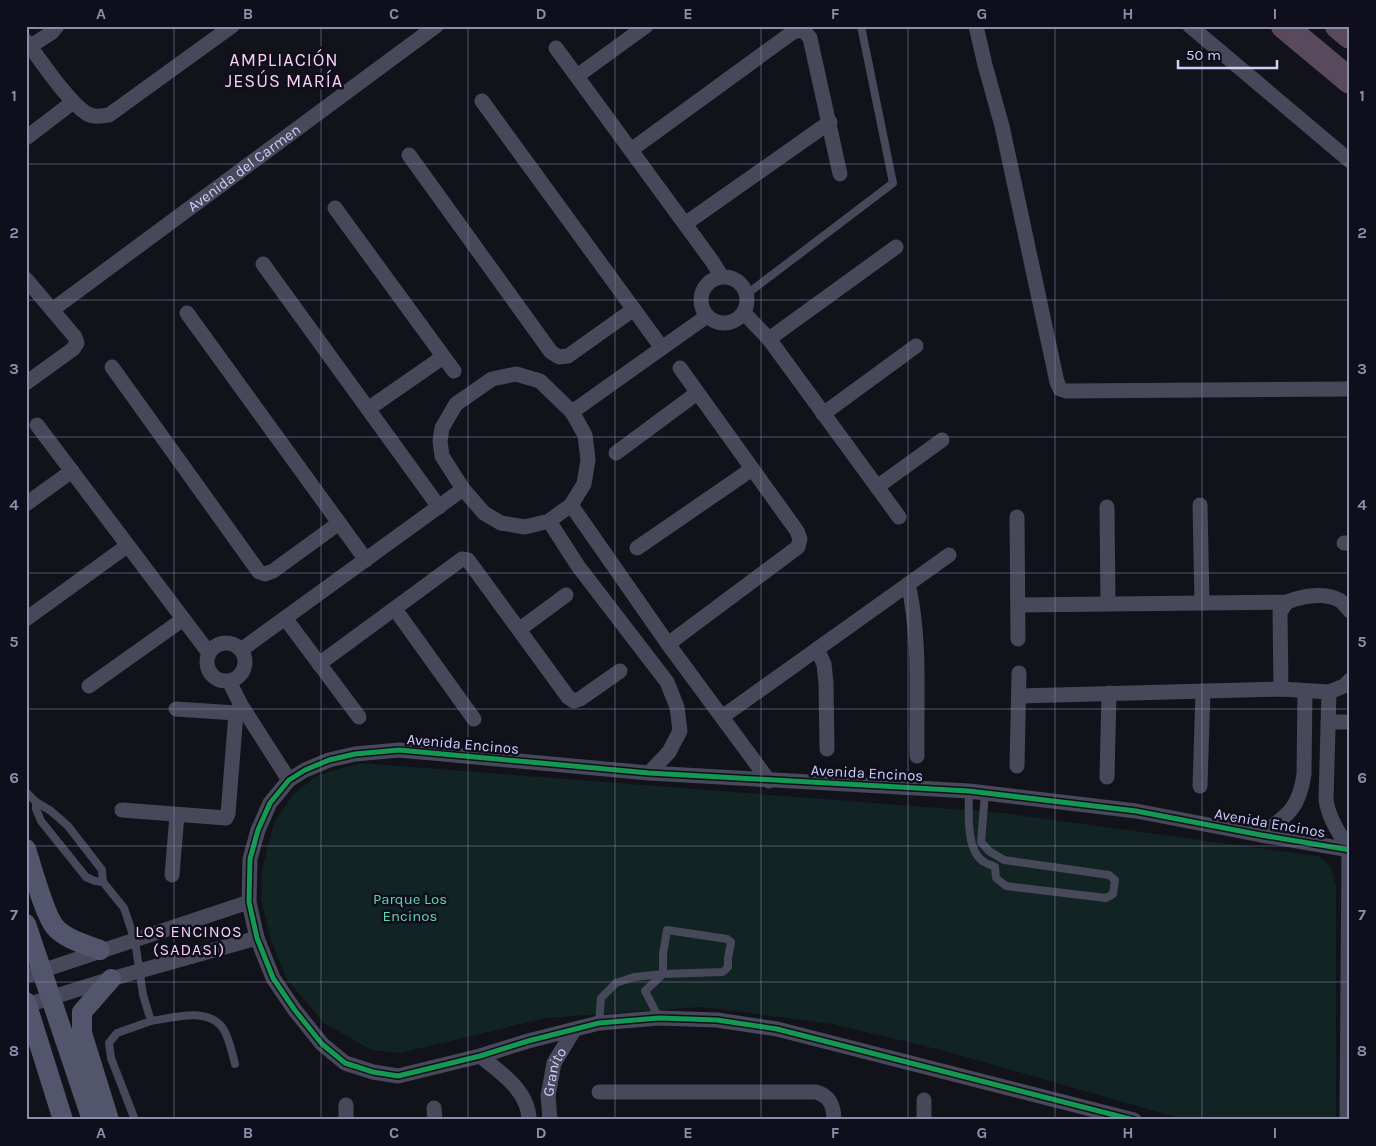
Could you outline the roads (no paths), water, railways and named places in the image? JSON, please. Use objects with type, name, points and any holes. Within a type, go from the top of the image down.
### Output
[{"type":"highway","points":[[1284,26],[1350,81]]},
{"type":"highway","points":[[1338,26],[1350,36]]},
{"type":"main road","points":[[26,849],[46,911],[55,927],[71,939],[100,950]]},
{"type":"main road","points":[[26,924],[34,973],[51,997],[92,1120]]},
{"type":"main road","points":[[109,1120],[82,1033],[82,1012],[112,979]]},
{"type":"main road","points":[[28,1013],[63,1120]]},
{"type":"street","points":[[57,26],[51,33],[28,45],[73,102],[87,114],[97,117],[109,115],[232,26]]},
{"type":"street","name":"Avenida del Carmen","points":[[52,310],[436,26]]},
{"type":"street","points":[[578,76],[646,26]]},
{"type":"street","points":[[976,26],[1002,126],[1060,389],[1066,391],[1350,389]]},
{"type":"street","points":[[1190,26],[1350,161]]},
{"type":"street","points":[[631,150],[793,32],[803,30],[810,38],[840,174]]},
{"type":"street","points":[[556,48],[722,276]]},
{"type":"street","points":[[482,100],[662,348]]},
{"type":"street","points":[[26,138],[73,102]]},
{"type":"street","points":[[685,224],[830,122]]},
{"type":"street","points":[[409,156],[551,352],[559,356],[568,356],[634,309]]},
{"type":"street","points":[[335,208],[454,371]]},
{"type":"street","points":[[769,339],[896,247]]},
{"type":"street","points":[[263,264],[439,506]]},
{"type":"street","points":[[722,276],[733,278],[742,284],[747,294],[748,304],[744,312],[736,320],[726,323],[716,322],[707,316],[702,307],[701,297],[705,287],[712,280],[722,276]]},
{"type":"street","points":[[26,279],[75,337],[77,343],[73,350],[26,384]]},
{"type":"street","points":[[744,312],[769,339],[899,517]]},
{"type":"street","points":[[187,313],[366,560]]},
{"type":"street","points":[[572,412],[707,316]]},
{"type":"street","points":[[823,414],[916,346]]},
{"type":"street","points":[[368,409],[443,357]]},
{"type":"street","points":[[112,367],[259,572],[265,574],[273,571],[339,523]]},
{"type":"street","points":[[668,644],[798,548],[800,539],[797,531],[680,368]]},
{"type":"street","points":[[516,374],[540,381],[572,412],[585,435],[588,460],[584,484],[571,505],[549,521],[525,527],[501,523],[484,513],[463,489],[442,456],[440,441],[442,428],[456,404],[492,379],[516,374]]},
{"type":"street","points":[[616,453],[697,393]]},
{"type":"street","points":[[38,425],[182,620],[209,653]]},
{"type":"street","points":[[877,487],[942,440]]},
{"type":"street","points":[[637,548],[752,469]]},
{"type":"street","points":[[26,504],[72,471]]},
{"type":"street","points":[[241,650],[463,489]]},
{"type":"street","points":[[571,505],[668,644],[769,781]]},
{"type":"street","points":[[1200,505],[1202,603]]},
{"type":"street","points":[[1107,507],[1108,603]]},
{"type":"street","points":[[1017,517],[1018,638]]},
{"type":"street","points":[[549,521],[578,566],[667,682],[677,707],[680,731],[669,752],[649,773]]},
{"type":"street","points":[[26,619],[127,546]]},
{"type":"street","points":[[722,717],[949,555]]},
{"type":"street","points":[[319,664],[462,559],[468,560],[568,697],[574,701],[580,699],[620,671]]},
{"type":"street","points":[[908,584],[914,608],[917,756]]},
{"type":"street","points":[[520,630],[566,595]]},
{"type":"street","points":[[1018,605],[1287,602],[1310,596],[1339,600],[1350,611]]},
{"type":"street","points":[[1281,689],[1280,612],[1287,602]]},
{"type":"street","points":[[395,608],[474,719]]},
{"type":"street","points":[[285,618],[359,717]]},
{"type":"street","points":[[89,686],[182,620]]},
{"type":"street","points":[[227,642],[241,650],[244,656],[244,669],[235,679],[223,681],[212,675],[207,665],[209,653],[216,645],[227,642]]},
{"type":"street","points":[[817,649],[824,664],[826,683],[827,748]]},
{"type":"street","points":[[1017,766],[1019,673]]},
{"type":"street","points":[[1019,696],[1281,689],[1329,692],[1344,686],[1350,680]]},
{"type":"street","points":[[229,681],[238,709],[289,780]]},
{"type":"street","points":[[1200,786],[1203,691]]},
{"type":"street","points":[[1261,835],[1292,810],[1296,805],[1302,786],[1304,774],[1304,691]]},
{"type":"street","points":[[1329,692],[1326,800],[1328,813],[1349,849],[1347,1120]]},
{"type":"street","points":[[1107,777],[1109,693]]},
{"type":"street","points":[[176,709],[238,709]]},
{"type":"street","points":[[122,810],[226,818],[228,814],[238,709]]},
{"type":"street","points":[[1328,722],[1350,722]]},
{"type":"street","name":"Avenida Encinos","points":[[1134,1120],[777,1029],[717,1020],[659,1018],[599,1023],[480,1056],[398,1076],[373,1072],[345,1063],[322,1044],[294,1009],[273,978],[256,938],[249,902],[250,859],[258,830],[270,803],[289,780],[304,770],[329,760],[355,754],[399,750],[649,773],[970,791],[1136,811],[1261,835],[1349,849]]},
{"type":"street","points":[[172,875],[177,815]]},
{"type":"street","points":[[34,973],[249,902]]},
{"type":"street","points":[[28,1013],[51,997],[256,938]]},
{"type":"street","name":"Granito","points":[[550,1120],[548,1096],[554,1063],[574,1030]]},
{"type":"street","name":"Granito","points":[[480,1056],[516,1085],[529,1113],[529,1120]]},
{"type":"street","points":[[598,1092],[816,1092],[824,1094],[831,1102],[834,1110],[834,1120]]},
{"type":"street","points":[[924,1100],[924,1120]]},
{"type":"lane","points":[[747,294],[893,183],[861,26]]},
{"type":"lane","points":[[970,791],[972,843],[975,852],[983,862],[995,867]]},
{"type":"lane","points":[[26,792],[68,826],[102,870],[103,882],[124,908],[135,941],[141,971],[143,995],[151,1021]]},
{"type":"lane","points":[[985,793],[982,842],[989,851],[1004,860],[1109,875],[1115,880],[1113,894],[1106,898],[1006,886],[996,878],[995,867]]},
{"type":"lane","points":[[36,802],[36,809],[41,821],[86,877],[103,882]]},
{"type":"lane","points":[[995,867],[1004,860]]},
{"type":"lane","points":[[599,1023],[601,998],[616,983],[634,977],[663,974],[723,972],[728,967],[731,942],[727,939],[667,930],[662,954],[663,974],[645,991],[659,1018]]},
{"type":"lane","points":[[136,1120],[111,1058],[109,1043],[118,1033],[151,1021],[198,1015],[214,1019],[223,1028],[235,1064]]},
{"type":"district","name":"AMPLIACIÓN JESÚS MARÍA","points":[[284,70]]},
{"type":"district","name":"LOS ENCINOS (SADASI)","points":[[189,940]]},
{"type":"park label","name":"Parque Los Encinos","points":[[410,908]]}]
